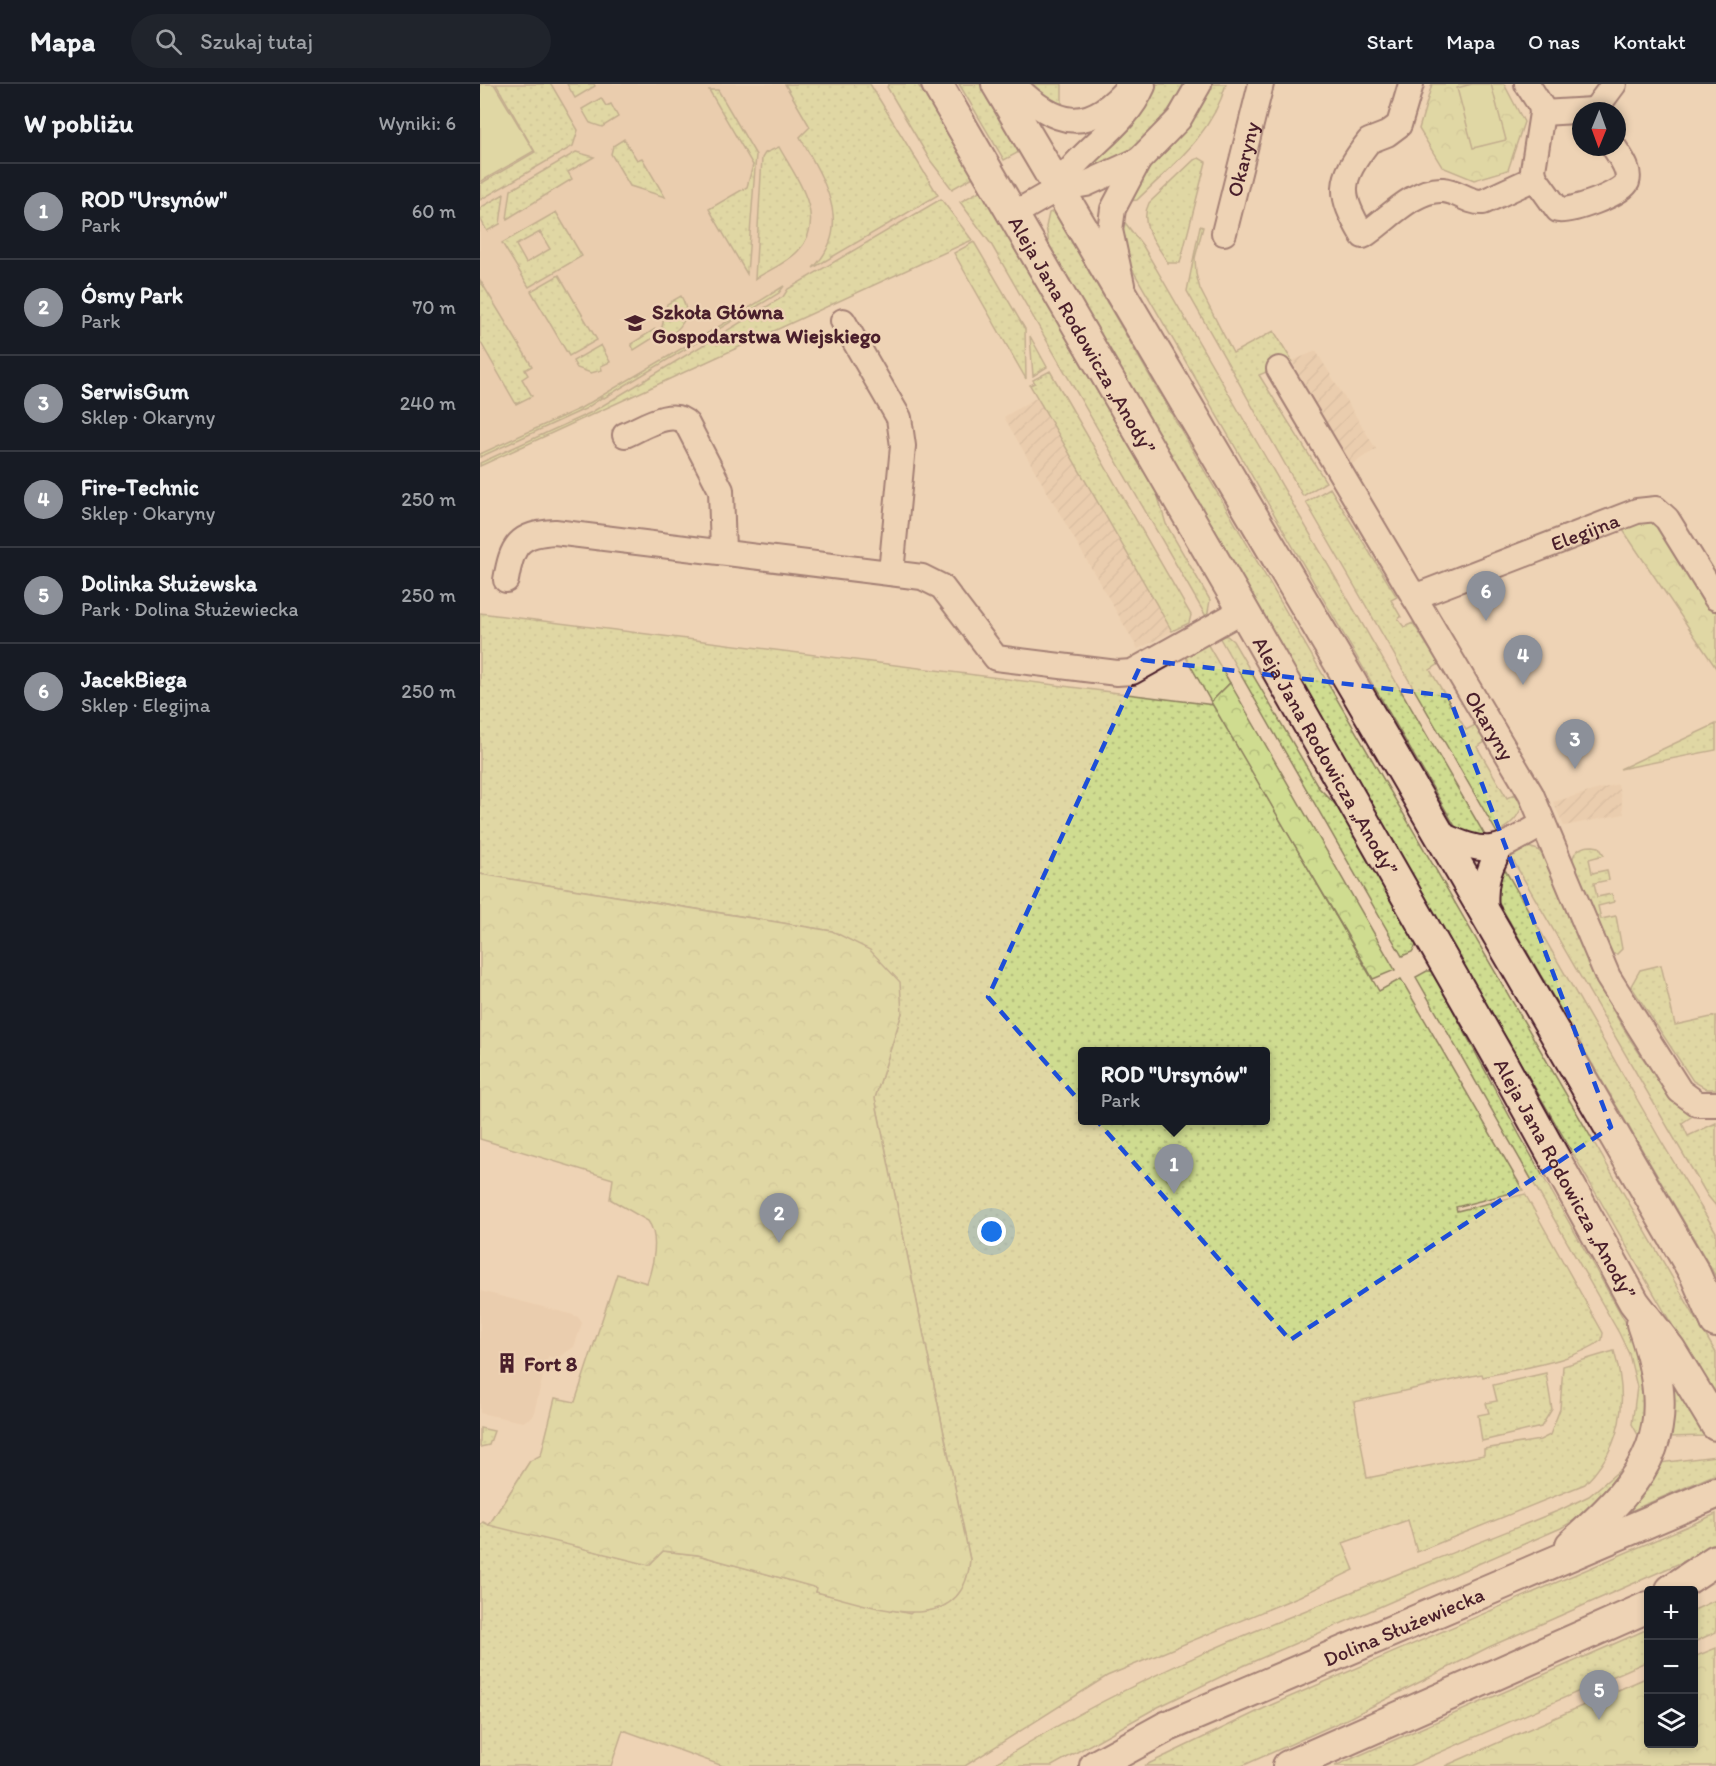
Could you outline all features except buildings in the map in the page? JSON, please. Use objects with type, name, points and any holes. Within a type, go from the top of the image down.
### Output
[{"type":"main road","name":"Aleja Jana Rodowicza „Anody”","points":[[936,84],[1243,610],[1502,1063],[1634,1302],[1670,1348],[1716,1425]]},
{"type":"main road","points":[[997,84],[1695,1274],[1716,1322]]},
{"type":"main road","points":[[1695,1274],[1716,1298]]},
{"type":"main road","points":[[1552,1562],[1612,1508],[1634,1482],[1652,1452],[1659,1414],[1658,1376],[1634,1302]]},
{"type":"main road","name":"Dolina Służewiecka","points":[[1095,1766],[1166,1727],[1716,1493]]},
{"type":"main road","points":[[1677,1586],[1716,1560]]},
{"type":"main road","points":[[1693,1586],[1716,1576]]},
{"type":"main road","points":[[1288,1766],[1644,1608]]},
{"type":"street","points":[[1013,84],[1047,113],[1074,119],[1092,117],[1109,108],[1131,84]]},
{"type":"street","points":[[1057,189],[1073,164],[1120,123],[1144,84]]},
{"type":"street","points":[[1127,308],[1110,230],[1111,216],[1139,160],[1179,118],[1198,84]]},
{"type":"street","name":"Okaryny","points":[[1224,233],[1262,84]]},
{"type":"street","points":[[1411,84],[1399,125],[1387,134],[1369,141],[1351,168],[1345,185],[1346,205],[1363,236],[1427,192],[1450,191],[1475,202],[1483,202],[1535,178]]},
{"type":"street","points":[[1527,84],[1541,106],[1542,113],[1533,163],[1535,178],[1558,210],[1571,211],[1622,189],[1627,181],[1627,171],[1619,156]]},
{"type":"street","points":[[1599,102],[1614,84]]},
{"type":"street","points":[[1542,113],[1572,111]]},
{"type":"street","points":[[1012,215],[1057,189],[1086,184],[1139,160]]},
{"type":"street","points":[[843,321],[898,418],[903,446],[891,573]]},
{"type":"street","name":"Okaryny","points":[[1279,369],[1531,794],[1608,977],[1680,1091],[1698,1104],[1716,1104]]},
{"type":"street","points":[[625,435],[672,416],[683,419],[721,490],[723,551]]},
{"type":"street","name":"Elegijna","points":[[1414,597],[1650,508],[1660,511],[1667,519],[1716,597]]},
{"type":"street","points":[[506,580],[513,549],[519,542],[540,533],[567,533],[922,577],[942,587],[989,652],[1002,660],[1117,673],[1132,672],[1243,610]]},
{"type":"street","points":[[1437,833],[1470,848],[1485,850],[1501,848],[1543,824]]},
{"type":"street","points":[[1486,916],[1484,887],[1490,864],[1501,848]]},
{"type":"highlighted area","points":[[1143,660],[1449,696],[1611,1127],[1290,1340],[988,997]]},
{"type":"shaded area","name":"Szkoła Główna Gospodarstwa Wiejskiego","points":[[480,84],[832,84],[931,258],[480,466]]},
{"type":"shaded area","points":[[1316,351],[1376,449],[1349,466],[1292,361]]},
{"type":"shaded area","points":[[1037,397],[1172,632],[1138,649],[1004,417]]},
{"type":"shaded area","points":[[1618,784],[1624,814],[1564,826],[1553,802]]},
{"type":"shaded area","points":[[480,1291],[570,1314],[578,1317],[582,1323],[574,1347],[557,1358],[548,1356],[533,1416],[523,1422],[480,1413]]},
{"type":"green space","points":[[480,84],[494,84],[534,151],[480,182]]},
{"type":"green space","points":[[496,84],[551,84],[578,130],[573,146],[480,200],[480,184],[535,152]]},
{"type":"green space","points":[[567,84],[594,84],[595,86],[575,98]]},
{"type":"green space","points":[[785,84],[870,84],[938,195],[813,268],[825,252],[832,236],[831,203],[818,169],[800,137],[810,127]]},
{"type":"green space","points":[[889,84],[917,84],[942,117],[975,176],[952,189],[930,160],[887,87]]},
{"type":"green space","points":[[959,84],[982,84],[1021,151],[1004,160]]},
{"type":"green space","points":[[1026,84],[1062,84],[1062,110]]},
{"type":"green space","points":[[1156,84],[1186,84],[1158,123],[1136,145],[1096,172],[1091,163],[1112,147],[1129,129],[1144,108]]},
{"type":"green space","points":[[1211,84],[1226,84],[1212,118],[1190,148],[1177,161],[1137,200],[1128,201],[1143,174],[1192,121]]},
{"type":"green space","points":[[1432,84],[1504,84],[1524,122],[1508,170],[1474,180],[1442,167],[1419,129]]},
{"type":"green space","points":[[1472,84],[1491,84],[1506,140],[1473,148],[1457,88]]},
{"type":"green space","points":[[709,90],[718,90],[756,155],[747,274],[709,209],[747,187],[753,165]]},
{"type":"green space","points":[[601,98],[606,106],[611,104],[618,117],[602,127],[590,123],[582,109]]},
{"type":"green space","points":[[624,139],[637,160],[642,158],[665,197],[630,186],[611,154],[613,146]]},
{"type":"green space","points":[[779,147],[806,198],[810,212],[810,225],[807,239],[794,255],[755,279],[762,158],[765,153]]},
{"type":"green space","points":[[576,152],[594,157],[568,172],[572,179],[507,219],[511,190]]},
{"type":"green space","points":[[1199,158],[1206,162],[1180,263],[1168,263],[1147,227],[1146,211],[1149,203],[1194,160]]},
{"type":"green space","points":[[983,189],[1155,487],[1166,524],[1210,600],[1207,618],[991,244],[960,202]]},
{"type":"green space","points":[[504,194],[500,224],[487,231],[480,218],[480,208]]},
{"type":"green space","points":[[941,199],[972,240],[480,466],[480,463],[592,412],[783,297],[788,289]]},
{"type":"green space","points":[[1054,211],[1716,1353],[1716,1401],[1050,249],[1046,227],[1049,213]]},
{"type":"green space","points":[[556,212],[582,256],[529,287],[502,243]],"holes":[[[540,232],[550,249],[526,263],[516,245]]]},
{"type":"green space","points":[[1123,220],[1143,246],[1490,844],[1460,835],[1128,262],[1120,238]]},
{"type":"green space","points":[[1200,226],[1203,227],[1195,258],[1196,274],[1200,289],[1233,353],[1274,331],[1292,361],[1259,375],[1326,482],[1303,496],[1187,291]]},
{"type":"green space","points":[[974,242],[1025,329],[1026,379],[954,253]]},
{"type":"green space","points":[[559,275],[597,340],[569,356],[531,291]]},
{"type":"green space","points":[[480,280],[532,366],[525,370],[528,375],[522,379],[532,396],[516,404],[480,341]]},
{"type":"green space","points":[[784,286],[779,293],[740,317],[739,314]]},
{"type":"green space","points":[[681,296],[686,310],[683,322],[663,340],[660,336],[667,304]]},
{"type":"green space","points":[[733,318],[734,320],[585,409],[480,457],[480,454],[581,408]]},
{"type":"green space","points":[[655,329],[653,338],[634,350],[631,344]]},
{"type":"green space","points":[[1030,336],[1047,367],[1033,376]]},
{"type":"green space","points":[[601,345],[610,362],[601,366],[602,370],[591,373],[577,368],[573,361]]},
{"type":"green space","points":[[1050,371],[1191,615],[1189,623],[1172,631],[1030,385],[1035,383],[1033,380]]},
{"type":"green space","points":[[1330,488],[1397,597],[1391,600],[1401,617],[1398,619],[1404,627],[1413,623],[1439,664],[1430,670],[1466,730],[1475,725],[1485,742],[1477,747],[1507,798],[1515,794],[1522,807],[1514,820],[1503,829],[1504,835],[1500,838],[1306,502]]},
{"type":"green space","points":[[1652,515],[1716,606],[1716,668],[1623,530],[1615,530]]},
{"type":"green space","points":[[480,613],[1214,705],[1379,991],[1401,979],[1523,1190],[1456,1207],[1457,1211],[1525,1194],[1603,1333],[1602,1340],[1590,1348],[1561,1359],[1354,1402],[1367,1478],[1484,1455],[1484,1449],[1540,1440],[1550,1435],[1560,1409],[1563,1366],[1614,1351],[1621,1388],[1619,1422],[1608,1454],[1598,1469],[1585,1484],[1417,1552],[1408,1520],[1343,1543],[1354,1570],[1300,1596],[1107,1676],[965,1766],[723,1766],[623,1730],[611,1766],[480,1766],[480,1525],[483,1522],[489,1525],[530,1461],[579,1547],[649,1565],[663,1551],[698,1555],[818,1588],[816,1592],[910,1614],[970,1560],[875,1098],[902,1013],[832,931],[480,874]]},
{"type":"green space","points":[[1218,635],[1227,636],[1233,641],[1319,788],[1341,810],[1417,944],[1412,952],[1402,956]]},
{"type":"green space","points":[[1205,640],[1230,683],[1211,702],[1183,652]]},
{"type":"green space","points":[[1230,683],[1395,970],[1373,979],[1211,702]]},
{"type":"green space","points":[[1716,724],[1716,750],[1620,769]]},
{"type":"green space","points":[[1593,846],[1599,847],[1604,855],[1589,859],[1592,873],[1607,870],[1609,880],[1594,883],[1597,897],[1612,894],[1614,902],[1598,906],[1601,919],[1616,916],[1622,949],[1617,954],[1609,954],[1572,863],[1578,850]]},
{"type":"green space","points":[[1528,847],[1538,850],[1544,856],[1588,960],[1624,1029],[1668,1090],[1694,1115],[1682,1123],[1688,1136],[1716,1123],[1716,1206],[1707,1195],[1511,857]]},
{"type":"green space","points":[[1500,861],[1716,1232],[1716,1277],[1490,888]]},
{"type":"green space","points":[[480,874],[832,931],[870,950],[900,982],[902,1013],[875,1098],[970,1560],[963,1586],[950,1602],[932,1610],[910,1612],[885,1609],[816,1592],[817,1588],[698,1555],[663,1551],[649,1565],[489,1525],[530,1461],[541,1455],[555,1398],[575,1402],[617,1274],[647,1283],[655,1243],[648,1221],[610,1199],[613,1179],[480,1139]]},
{"type":"green space","points":[[1661,965],[1675,1025],[1716,1016],[1716,1089],[1707,1089],[1693,1081],[1631,986],[1640,970]]},
{"type":"green space","points":[[1432,971],[1519,1134],[1630,1330],[1645,1366],[1644,1437],[1638,1435],[1632,1424],[1637,1387],[1629,1354],[1416,977]]},
{"type":"green space","points":[[1546,1373],[1552,1409],[1541,1427],[1482,1441],[1478,1415],[1489,1413],[1486,1403],[1497,1401],[1493,1385]]},
{"type":"green space","points":[[1677,1389],[1705,1436],[1668,1437],[1671,1393]]},
{"type":"green space","points":[[480,1428],[494,1431],[489,1445],[480,1447]]},
{"type":"green space","points":[[1716,1456],[1716,1474],[1619,1516],[1659,1463]]},
{"type":"green space","points":[[1634,1458],[1593,1510],[1561,1528],[1243,1666],[1156,1708],[1052,1766],[991,1766],[1127,1689],[1198,1656],[1270,1625],[1560,1510],[1589,1496]]},
{"type":"green space","points":[[1716,1514],[1716,1545],[1705,1552],[1489,1647],[1347,1719],[1242,1766],[1144,1766],[1271,1705]]},
{"type":"green space","points":[[1716,1600],[1716,1632],[1698,1640],[1698,1640],[1698,1608]]},
{"type":"green space","points":[[1644,1631],[1644,1663],[1409,1766],[1335,1766]]},
{"type":"green space","points":[[1716,1648],[1716,1766],[1445,1766],[1644,1679],[1644,1748],[1698,1748],[1698,1655]]},
{"type":"place","name":"Szkoła Główna Gospodarstwa Wiejskiego","points":[[635,323]]},
{"type":"place","name":"JacekBiega","points":[[1486,621]]},
{"type":"place","name":"Fire-Technic","points":[[1523,685]]},
{"type":"place","name":"SerwisGum","points":[[1575,769]]},
{"type":"place","name":"ROD \"Ursynów\"","points":[[1174,1194]]},
{"type":"place","name":"Ósmy Park","points":[[779,1243]]},
{"type":"place","name":"Fort 8","points":[[507,1363]]},
{"type":"place","name":"Dolinka Służewska","points":[[1599,1720]]}]
